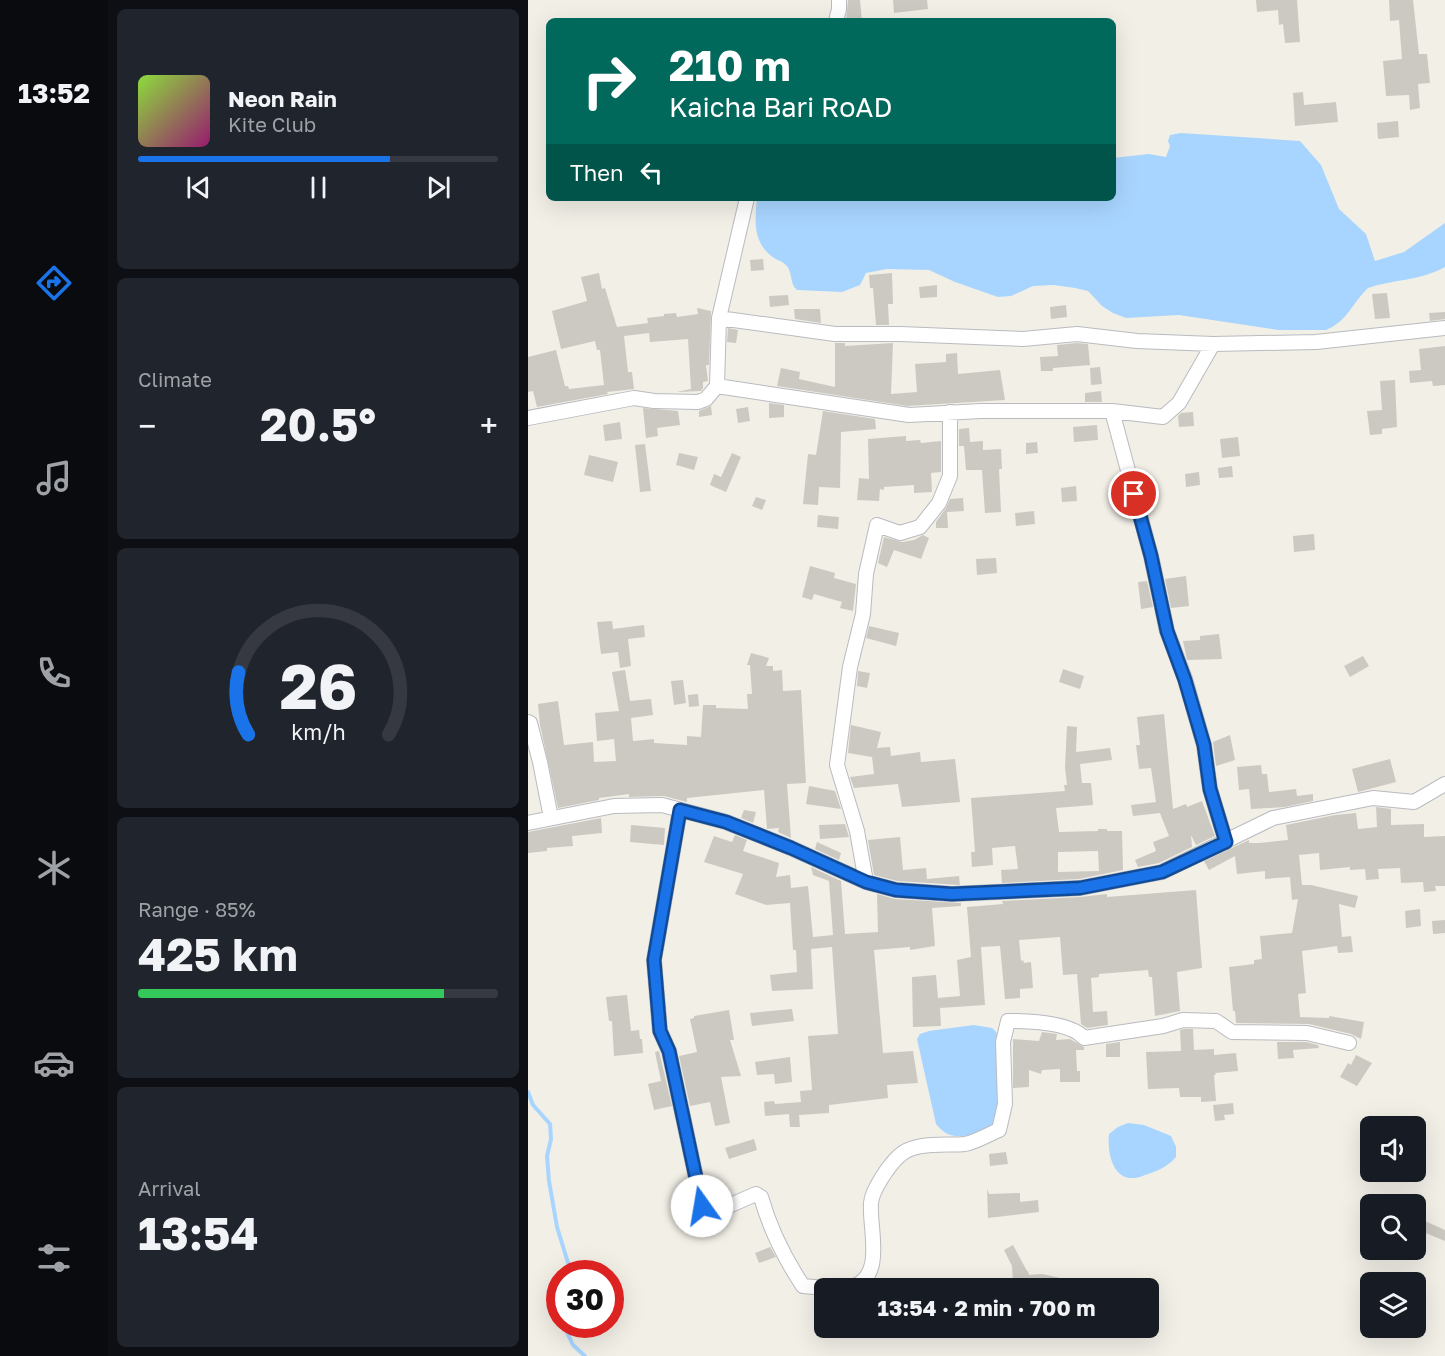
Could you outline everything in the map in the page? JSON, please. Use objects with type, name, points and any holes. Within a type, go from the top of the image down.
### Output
[{"type":"street","points":[[837,18],[839,0]]},
{"type":"street","points":[[528,418],[634,398],[698,402],[706,399],[717,386],[719,318],[746,201]]},
{"type":"street","points":[[719,318],[835,334],[1023,339],[1077,334],[1137,341],[1213,344],[1316,342],[1445,328]]},
{"type":"street","points":[[717,386],[909,415],[950,412],[1112,411],[1163,417],[1179,402],[1213,344]]},
{"type":"street","points":[[1112,411],[1151,556],[1167,631],[1185,680],[1204,745],[1210,789],[1226,842]]},
{"type":"street","points":[[866,882],[857,831],[837,765],[850,667],[863,614],[866,574],[877,525],[900,533],[920,527],[939,503],[950,476],[950,412]]},
{"type":"street","points":[[528,722],[540,762],[551,818]]},
{"type":"street","points":[[528,823],[614,806],[662,805],[726,822],[866,882],[896,890],[952,894],[1080,888],[1162,872],[1273,818],[1373,798],[1414,802],[1445,784]]},
{"type":"street","points":[[680,810],[654,960],[660,1031],[669,1051],[702,1206],[706,1213],[710,1214],[756,1194],[761,1197],[766,1215],[788,1264],[803,1286],[853,1287],[867,1279],[872,1270],[873,1253],[871,1201],[879,1182],[898,1156],[908,1150],[936,1145],[968,1144],[999,1130],[1005,1104],[1002,1042],[1008,1021],[1036,1021],[1079,1032],[1084,1038],[1163,1026],[1183,1020],[1215,1021],[1232,1032],[1307,1033],[1348,1043]]},
{"type":"water","points":[[1181,133],[1300,141],[1321,165],[1339,209],[1366,234],[1375,261],[1404,252],[1445,223],[1445,267],[1426,275],[1368,288],[1345,317],[1326,330],[1279,330],[1179,315],[1126,318],[1102,306],[1088,291],[1054,285],[1033,286],[1011,296],[998,297],[929,270],[887,269],[866,273],[860,285],[842,292],[797,290],[788,268],[767,252],[756,231],[757,201],[1116,201],[1116,158],[1149,154],[1166,157],[1170,146],[1168,141],[1170,135]]},
{"type":"water","points":[[974,1025],[992,1028],[999,1038],[998,1108],[994,1124],[985,1132],[955,1136],[945,1132],[936,1124],[917,1039],[920,1034],[929,1031]]},
{"type":"water","points":[[1128,1123],[1144,1125],[1171,1136],[1176,1147],[1176,1157],[1164,1167],[1140,1177],[1127,1177],[1121,1174],[1112,1163],[1109,1134]]},
{"type":"building","points":[[848,0],[860,0],[862,18],[846,18]]},
{"type":"building","points":[[893,0],[927,0],[928,9],[894,13]]},
{"type":"building","points":[[1256,0],[1297,0],[1300,42],[1285,43],[1283,24],[1279,25],[1278,10],[1257,12]]},
{"type":"building","points":[[1389,0],[1413,0],[1419,54],[1427,54],[1430,83],[1418,84],[1420,108],[1410,110],[1409,95],[1386,96],[1383,61],[1402,59],[1399,20],[1390,21]]},
{"type":"building","points":[[1303,92],[1304,105],[1336,102],[1338,122],[1295,126],[1293,93]]},
{"type":"building","points":[[1398,121],[1399,137],[1378,139],[1377,123]]},
{"type":"building","points":[[763,259],[764,270],[751,271],[750,260]]},
{"type":"building","points":[[599,273],[602,289],[605,288],[617,327],[648,323],[647,318],[664,316],[664,314],[676,313],[677,317],[698,314],[697,308],[711,311],[709,365],[706,365],[708,381],[703,382],[701,391],[676,392],[691,389],[688,339],[650,342],[649,333],[624,336],[628,372],[632,372],[634,389],[607,392],[608,394],[537,407],[533,391],[528,392],[528,357],[556,350],[565,386],[569,389],[604,385],[600,350],[597,350],[595,341],[561,349],[552,311],[587,301],[581,277]]},
{"type":"building","points":[[892,273],[893,304],[888,304],[889,325],[876,325],[873,288],[870,288],[869,275]]},
{"type":"building","points":[[937,285],[937,297],[920,298],[919,287]]},
{"type":"building","points":[[1387,293],[1390,318],[1375,319],[1372,294]]},
{"type":"building","points":[[788,295],[789,305],[770,307],[769,296]]},
{"type":"building","points":[[1066,305],[1067,317],[1051,319],[1050,307]]},
{"type":"building","points":[[794,309],[820,309],[821,323],[795,319]]},
{"type":"building","points":[[1445,312],[1445,319],[1430,321],[1429,313]]},
{"type":"building","points":[[728,328],[738,330],[736,343],[727,342]]},
{"type":"building","points":[[835,343],[845,343],[845,346],[893,343],[891,394],[917,392],[915,364],[946,362],[946,354],[957,353],[958,374],[1000,370],[1005,400],[907,406],[777,386],[781,368],[800,372],[799,379],[835,387]]},
{"type":"building","points":[[1088,344],[1090,365],[1041,371],[1040,357],[1058,356],[1057,345]]},
{"type":"building","points":[[1445,346],[1445,385],[1433,386],[1432,381],[1410,383],[1409,371],[1421,370],[1419,349]]},
{"type":"building","points":[[1100,367],[1102,384],[1091,385],[1090,368]]},
{"type":"building","points":[[1395,380],[1397,427],[1382,429],[1382,434],[1370,435],[1367,411],[1382,410],[1380,381]]},
{"type":"building","points":[[1101,391],[1102,402],[1085,402],[1085,393]]},
{"type":"building","points":[[769,403],[784,405],[784,417],[769,418]]},
{"type":"building","points":[[711,406],[712,415],[699,417],[699,411]]},
{"type":"building","points":[[748,407],[750,421],[738,423],[736,409]]},
{"type":"building","points":[[643,408],[678,411],[680,425],[657,428],[658,436],[646,438]]},
{"type":"building","points":[[823,411],[875,419],[876,429],[841,432],[840,488],[819,487],[818,505],[803,504],[808,454],[816,455]]},
{"type":"building","points":[[1193,412],[1194,426],[1179,427],[1178,416],[1181,413]]},
{"type":"building","points":[[620,422],[622,439],[605,441],[603,425]]},
{"type":"building","points":[[1097,425],[1098,440],[1074,442],[1073,427]]},
{"type":"building","points":[[969,428],[970,442],[983,441],[983,450],[1001,449],[1002,469],[999,469],[1001,512],[985,513],[982,470],[966,470],[964,446],[959,446],[959,429]]},
{"type":"building","points":[[906,436],[906,441],[920,440],[921,443],[941,441],[941,472],[931,473],[932,492],[914,493],[914,485],[884,487],[884,490],[880,489],[879,501],[857,500],[859,478],[869,479],[868,439]]},
{"type":"building","points":[[1238,437],[1240,456],[1222,458],[1220,439]]},
{"type":"building","points":[[1037,442],[1038,453],[1026,454],[1026,443]]},
{"type":"building","points":[[645,444],[651,491],[640,492],[635,445]]},
{"type":"building","points":[[679,453],[698,457],[694,470],[676,465]]},
{"type":"building","points":[[732,453],[741,457],[726,492],[710,485],[714,474],[721,477]]},
{"type":"building","points":[[589,455],[618,462],[613,482],[584,475]]},
{"type":"building","points":[[1232,466],[1233,477],[1219,478],[1218,468]]},
{"type":"building","points":[[1199,472],[1200,485],[1186,487],[1185,474]]},
{"type":"building","points":[[1076,486],[1077,501],[1062,502],[1061,488]]},
{"type":"building","points":[[756,497],[766,500],[762,510],[752,506]]},
{"type":"building","points":[[963,498],[964,511],[947,512],[948,528],[936,528],[936,522],[950,499]]},
{"type":"building","points":[[1034,511],[1035,524],[1016,526],[1015,513]]},
{"type":"building","points":[[818,515],[839,517],[838,529],[817,527]]},
{"type":"building","points":[[1314,534],[1315,550],[1294,552],[1293,536]]},
{"type":"building","points":[[923,535],[929,538],[921,559],[894,550],[887,567],[878,563],[884,537],[902,542],[914,540]]},
{"type":"building","points":[[996,558],[997,573],[977,575],[976,559]]},
{"type":"building","points":[[810,566],[835,573],[834,578],[856,584],[853,611],[840,608],[842,602],[814,594],[812,600],[802,597]]},
{"type":"building","points":[[1186,576],[1189,606],[1171,608],[1165,579]]},
{"type":"building","points":[[1147,581],[1153,607],[1141,609],[1138,582]]},
{"type":"building","points":[[612,621],[613,629],[644,625],[645,637],[628,639],[631,666],[620,668],[618,652],[601,654],[597,622]]},
{"type":"building","points":[[869,626],[899,633],[896,646],[866,638]]},
{"type":"building","points":[[1219,634],[1222,659],[1187,660],[1183,641],[1200,640],[1200,636]]},
{"type":"building","points":[[751,653],[769,658],[766,666],[773,666],[773,671],[782,670],[783,691],[801,690],[806,783],[787,784],[791,838],[778,832],[779,828],[767,829],[764,790],[687,798],[687,802],[664,796],[629,797],[629,794],[599,798],[599,800],[558,808],[540,725],[538,704],[558,701],[564,745],[593,742],[594,762],[616,761],[614,739],[597,741],[595,713],[619,711],[612,672],[625,670],[630,701],[651,699],[653,715],[631,718],[633,741],[654,739],[654,743],[687,745],[687,736],[701,737],[703,705],[716,705],[716,708],[748,709],[747,694],[752,694],[750,665],[747,665]]},
{"type":"building","points":[[1363,656],[1369,666],[1350,677],[1344,666]]},
{"type":"building","points":[[1063,669],[1084,676],[1080,689],[1059,682]]},
{"type":"building","points":[[858,671],[870,673],[867,688],[857,686]]},
{"type":"building","points":[[683,680],[686,703],[674,705],[671,681]]},
{"type":"building","points":[[698,694],[699,706],[689,707],[688,695]]},
{"type":"building","points":[[1164,714],[1173,809],[1202,801],[1215,836],[1196,845],[1191,835],[1192,847],[1159,863],[1138,867],[1135,860],[1156,851],[1153,842],[1169,836],[1160,813],[1133,816],[1131,805],[1156,802],[1151,768],[1139,769],[1136,745],[1140,745],[1137,717]]},
{"type":"building","points":[[851,725],[881,732],[877,748],[890,747],[891,756],[920,752],[921,762],[955,759],[960,802],[902,807],[898,784],[854,788],[850,777],[874,774],[872,757],[848,753]]},
{"type":"building","points":[[1067,726],[1077,727],[1076,752],[1110,748],[1112,760],[1080,764],[1082,783],[1091,783],[1093,805],[1056,808],[1059,832],[1098,831],[1098,829],[1122,831],[1123,870],[1079,879],[1002,883],[1001,870],[1018,869],[1015,846],[992,848],[993,865],[972,867],[971,852],[975,852],[971,798],[1065,791],[1064,785],[1067,785],[1065,767]],"holes":[[[1098,851],[1099,871],[1058,872],[1058,852]]]},
{"type":"building","points":[[1230,735],[1235,760],[1216,766],[1213,742]]},
{"type":"building","points":[[1390,759],[1396,782],[1358,792],[1352,769]]},
{"type":"building","points":[[1261,765],[1262,774],[1267,774],[1269,792],[1296,789],[1297,796],[1313,794],[1313,801],[1285,807],[1251,809],[1249,789],[1239,790],[1237,767]]},
{"type":"building","points":[[809,786],[835,791],[841,809],[806,804]]},
{"type":"building","points":[[1376,807],[1391,809],[1391,825],[1424,824],[1424,837],[1445,836],[1445,886],[1435,886],[1436,891],[1424,892],[1423,882],[1401,883],[1400,868],[1378,869],[1379,879],[1366,880],[1365,869],[1350,870],[1350,867],[1320,870],[1319,853],[1299,855],[1302,885],[1358,896],[1355,908],[1339,904],[1342,937],[1351,936],[1353,952],[1338,953],[1337,946],[1302,951],[1306,993],[1298,994],[1300,1017],[1329,1018],[1329,1016],[1364,1022],[1361,1039],[1351,1034],[1309,1024],[1236,1023],[1229,967],[1254,964],[1254,960],[1262,959],[1260,936],[1292,933],[1298,899],[1292,900],[1290,877],[1265,879],[1265,871],[1237,874],[1235,856],[1209,870],[1204,861],[1249,840],[1249,843],[1259,843],[1288,840],[1286,825],[1335,815],[1356,813],[1358,829],[1377,827]]},
{"type":"building","points":[[744,810],[756,812],[753,823],[741,818]]},
{"type":"building","points":[[601,818],[602,833],[572,836],[573,846],[547,848],[547,851],[528,853],[528,832]]},
{"type":"building","points":[[845,824],[849,837],[820,839],[819,825]]},
{"type":"building","points":[[631,825],[665,828],[664,845],[630,842]]},
{"type":"building","points":[[735,835],[747,840],[743,851],[779,863],[776,877],[790,875],[791,888],[808,886],[813,937],[833,935],[829,881],[813,875],[811,867],[841,881],[845,934],[878,932],[877,894],[895,899],[961,903],[961,906],[932,908],[935,946],[910,950],[910,947],[874,950],[883,1053],[913,1051],[918,1083],[887,1085],[888,1098],[829,1105],[829,1113],[799,1115],[800,1127],[790,1127],[789,1114],[765,1116],[764,1102],[774,1101],[775,1104],[801,1102],[800,1091],[812,1090],[808,1036],[838,1034],[832,947],[811,949],[813,989],[772,991],[770,975],[797,972],[790,903],[766,905],[735,894],[743,874],[704,862],[714,836],[732,842]]},
{"type":"building","points":[[900,837],[903,870],[926,868],[927,879],[959,876],[960,885],[897,881],[874,875],[868,840]]},
{"type":"building","points":[[817,842],[841,853],[839,860],[815,849]]},
{"type":"building","points":[[1196,890],[1202,968],[1177,972],[1180,1011],[1155,1016],[1152,977],[1149,977],[1148,970],[1099,974],[1099,977],[1091,978],[1093,1012],[1107,1011],[1108,1025],[1087,1028],[1081,1024],[1077,974],[1063,975],[1060,937],[1019,940],[1021,961],[1031,962],[1033,988],[1020,989],[1020,998],[1005,999],[1000,946],[981,947],[985,1005],[940,1008],[941,1026],[913,1027],[912,977],[936,975],[938,998],[960,996],[957,960],[971,957],[967,907],[1003,904],[1002,901],[1107,894],[1107,897]]},
{"type":"building","points":[[1420,909],[1421,926],[1406,928],[1405,911]]},
{"type":"building","points":[[1445,920],[1445,933],[1433,934],[1432,921]]},
{"type":"building","points":[[627,995],[631,1031],[639,1030],[643,1053],[614,1056],[612,1021],[609,1021],[606,997]]},
{"type":"building","points":[[792,1009],[794,1021],[752,1026],[750,1013]]},
{"type":"building","points":[[729,1010],[734,1040],[730,1040],[741,1076],[721,1077],[730,1123],[715,1126],[710,1102],[690,1106],[679,1056],[697,1052],[690,1019],[694,1016]]},
{"type":"building","points":[[1193,1029],[1194,1050],[1214,1049],[1214,1055],[1236,1053],[1238,1071],[1215,1073],[1214,1075],[1216,1101],[1201,1102],[1201,1097],[1180,1097],[1179,1088],[1148,1089],[1146,1052],[1181,1051],[1180,1030]]},
{"type":"building","points":[[1042,1032],[1057,1034],[1056,1040],[1070,1039],[1084,1047],[1084,1050],[1076,1050],[1080,1082],[1060,1082],[1060,1069],[1042,1070],[1041,1074],[1029,1070],[1029,1087],[1013,1088],[1013,1039],[1039,1041]]},
{"type":"building","points":[[1120,1042],[1120,1057],[1106,1057],[1106,1044]]},
{"type":"building","points":[[1277,1042],[1306,1042],[1318,1045],[1319,1048],[1293,1050],[1294,1058],[1278,1059]]},
{"type":"building","points":[[659,1051],[672,1106],[654,1110],[648,1084],[661,1081],[655,1052]]},
{"type":"building","points":[[1356,1055],[1372,1063],[1357,1086],[1340,1077],[1348,1063],[1351,1065]]},
{"type":"building","points":[[790,1057],[792,1082],[775,1084],[774,1074],[757,1075],[755,1062]]},
{"type":"building","points":[[1233,1103],[1234,1114],[1224,1115],[1225,1120],[1215,1121],[1213,1105]]},
{"type":"building","points":[[754,1139],[757,1150],[729,1159],[725,1148]]},
{"type":"building","points":[[1006,1152],[1008,1164],[990,1166],[989,1154]]},
{"type":"building","points":[[987,1189],[989,1194],[1020,1193],[1020,1202],[1038,1200],[1039,1212],[988,1218]]},
{"type":"building","points":[[1426,1221],[1445,1230],[1445,1241],[1426,1233]]},
{"type":"building","points":[[1013,1245],[1029,1275],[1042,1274],[1060,1278],[1013,1278],[1012,1266],[1004,1250]]},
{"type":"building","points":[[770,1247],[776,1257],[759,1263],[755,1253]]},
{"type":"waterway","points":[[528,1092],[533,1105],[550,1124],[551,1139],[547,1156],[549,1181],[557,1227],[567,1260]]},
{"type":"waterway","points":[[570,1338],[573,1345],[585,1356]]},
{"type":"route","points":[[702,1206],[669,1051],[660,1031],[654,960],[680,810],[726,822],[866,882],[896,890],[952,894],[1080,888],[1162,872],[1226,842],[1210,789],[1204,745],[1185,680],[1167,631],[1151,556],[1134,494]]}]
